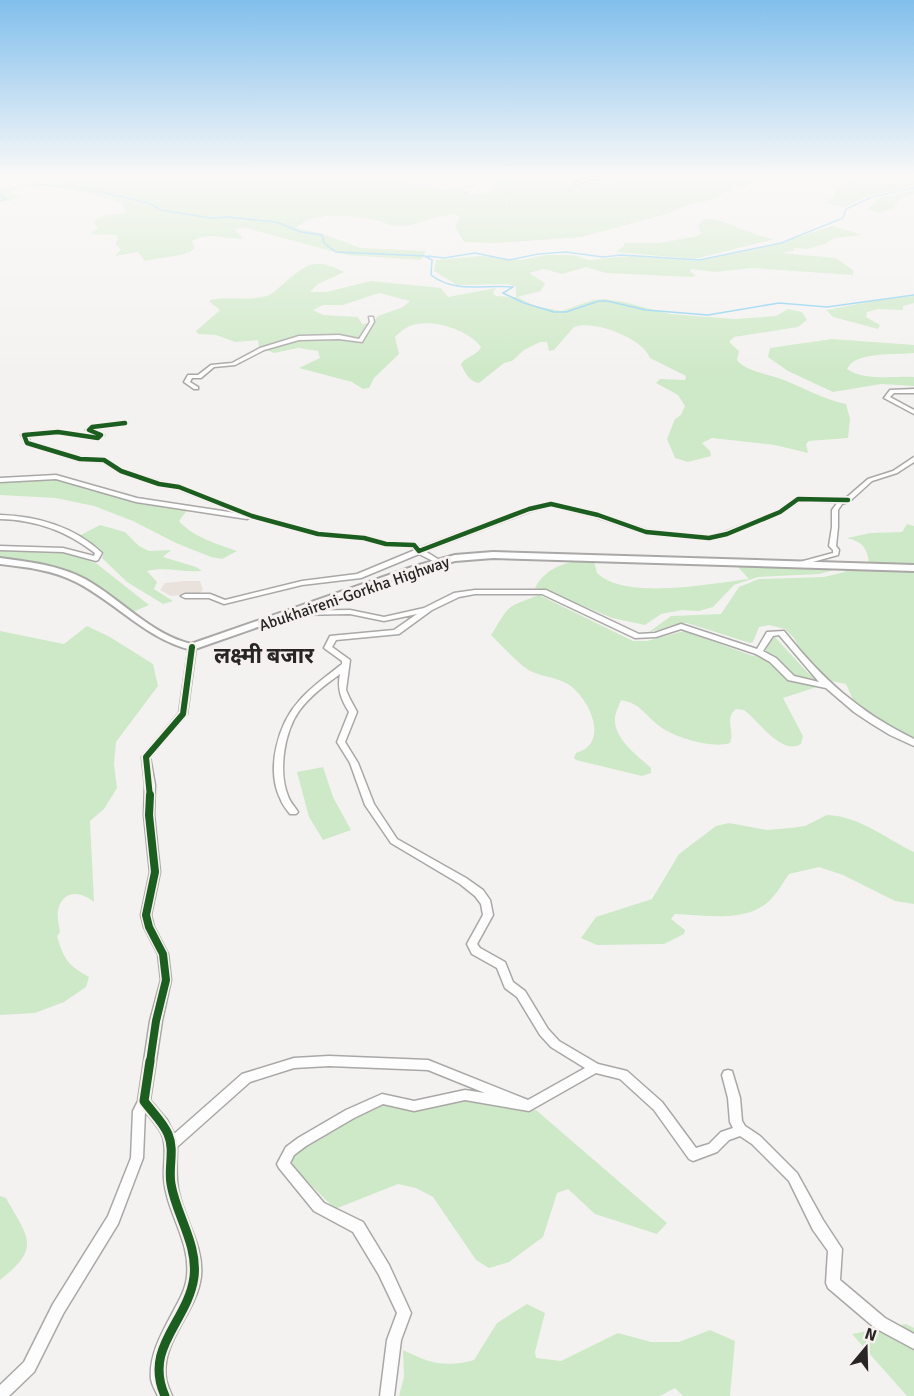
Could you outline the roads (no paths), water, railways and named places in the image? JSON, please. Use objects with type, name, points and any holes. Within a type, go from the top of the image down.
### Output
[{"type":"main road","name":"Abukhaireni-Gorkha Highway","points":[[192,647],[439,562],[493,555],[914,568]]},
{"type":"main road","points":[[0,561],[44,567],[71,577],[103,595],[176,644],[192,647]]},
{"type":"street","points":[[196,388],[187,382],[190,376],[199,377],[213,366],[233,364],[262,349],[299,338],[339,337],[360,341],[372,321],[371,318]]},
{"type":"street","points":[[914,391],[892,391],[888,398],[914,412]]},
{"type":"street","points":[[125,423],[92,427],[89,430],[100,435],[98,438],[64,433],[24,435],[27,443],[36,448],[80,459],[104,460],[121,471],[159,484],[179,487],[204,495],[259,518]]},
{"type":"street","points":[[793,565],[836,554],[832,546],[835,510],[840,503],[848,500],[870,480],[895,472],[914,459]]},
{"type":"street","points":[[0,480],[56,477],[136,500],[259,518],[318,534],[364,538],[386,544],[414,545],[419,551],[439,562]]},
{"type":"street","points":[[185,596],[210,596],[224,602],[302,583],[358,576],[529,509],[551,504],[598,515],[646,532],[709,538],[727,534],[780,512],[798,499],[848,500]]},
{"type":"street","points":[[0,517],[22,517],[44,521],[87,543],[99,553],[96,558],[63,550],[0,549]]},
{"type":"street","points":[[741,1130],[725,1136],[713,1148],[693,1155],[658,1106],[623,1075],[595,1068],[555,1044],[544,1032],[521,994],[509,985],[501,965],[476,951],[472,944],[488,915],[486,903],[479,893],[463,881],[394,841],[370,805],[354,763],[341,742],[353,712],[342,696],[341,686],[346,660],[328,648],[333,638],[396,632],[429,608],[457,595],[475,591],[543,592],[638,636],[656,635],[681,626],[759,652],[773,660],[791,678],[828,686]]},
{"type":"street","points":[[293,613],[350,612],[384,619],[429,608]]},
{"type":"street","points":[[759,652],[770,634],[781,633],[806,666],[857,712],[882,728],[914,743]]},
{"type":"street","points":[[0,1395],[29,1367],[58,1309],[113,1220],[137,1158],[139,1111],[144,1101],[156,1021],[166,980],[163,954],[149,927],[146,915],[155,872],[149,815],[150,785],[146,757],[183,714],[192,647]]},
{"type":"street","points":[[293,812],[283,796],[280,773],[282,740],[291,717],[313,692],[346,665]]},
{"type":"street","points":[[170,1146],[246,1078],[294,1063],[329,1061],[428,1065],[498,1091],[529,1106]]},
{"type":"street","points":[[387,1396],[394,1341],[404,1313],[384,1270],[358,1227],[319,1207],[283,1164],[290,1151],[350,1113],[382,1099],[414,1106],[465,1095],[529,1106],[595,1068]]},
{"type":"street","points":[[728,1074],[734,1098],[736,1122],[741,1130],[756,1140],[793,1177],[818,1225],[835,1249],[833,1283],[880,1323],[914,1342]]},
{"type":"street","points":[[144,1101],[169,1137],[170,1180],[193,1253],[193,1282],[165,1341],[160,1360],[158,1384],[165,1396]]},
{"type":"waterway","points":[[324,242],[336,252],[425,256],[432,260],[431,275],[441,281],[470,287],[513,287],[503,293],[524,303],[554,312],[566,312],[599,301],[607,301],[646,310],[708,315],[779,303],[827,307],[914,295]]},
{"type":"waterway","points":[[428,256],[444,258],[475,253],[509,260],[538,254],[566,252],[603,257],[622,255],[699,260],[783,242]]},
{"type":"district","name":"लक्ष्मी बजार","points":[[264,655]]}]
